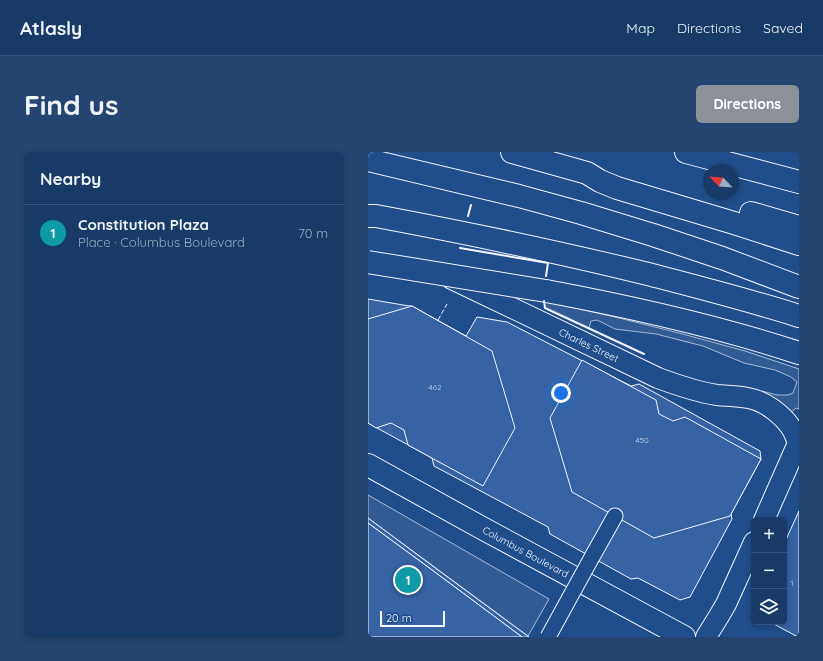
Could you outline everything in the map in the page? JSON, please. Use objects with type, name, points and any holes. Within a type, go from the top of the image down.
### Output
[{"type":"main road","points":[[512,152],[587,173],[612,174],[799,227]]},
{"type":"main road","points":[[686,152],[799,182]]},
{"type":"main road","points":[[368,160],[476,185],[581,213],[722,258],[799,287]]},
{"type":"main road","points":[[587,173],[600,181],[617,188],[799,244]]},
{"type":"main road","points":[[371,215],[464,232],[603,263],[701,287],[799,316]]},
{"type":"main road","points":[[368,262],[546,291],[631,308],[738,334],[799,353]]},
{"type":"main road","name":"Columbus Boulevard","points":[[368,465],[684,637]]},
{"type":"street","name":"Charles Street","points":[[368,253],[383,253],[417,263],[658,378],[693,390],[717,395],[749,398],[761,402],[772,408],[784,419],[793,430],[798,444]]},
{"type":"street","points":[[765,517],[798,444]]},
{"type":"street","points":[[548,637],[615,516]]},
{"type":"street","points":[[706,637],[720,616],[751,549]]},
{"type":"shaded area","points":[[544,301],[679,333],[745,351],[799,369],[799,409],[796,408],[789,414],[780,403],[762,391],[777,395],[788,395],[793,393],[797,382],[791,377],[775,370],[744,363],[703,346],[656,334],[615,329],[597,320],[591,321],[589,328],[545,308]]},
{"type":"shaded area","points":[[368,495],[549,599],[528,636],[368,518]]},
{"type":"building","points":[[368,299],[412,306],[466,336],[477,317],[507,322],[631,386],[639,384],[760,451],[761,459],[731,514],[732,519],[690,597],[680,600],[638,578],[631,579],[550,534],[548,527],[434,466],[432,458],[368,423]]},
{"type":"building","points":[[412,306],[492,351],[515,428],[483,486],[408,445],[404,430],[391,423],[376,428],[368,423],[368,319]]},
{"type":"building","points":[[582,360],[656,400],[659,414],[673,421],[685,417],[761,459],[730,516],[654,538],[572,492],[550,418]]},
{"type":"building","points":[[799,511],[799,637],[776,625],[787,625],[787,537]]},
{"type":"building","points":[[368,518],[434,567],[529,637],[368,637]]},
{"type":"building","points":[[368,523],[428,567],[522,637],[368,637]]},
{"type":"building","points":[[368,523],[428,567],[522,637],[368,637]]},
{"type":"fence","points":[[438,320],[447,304]]},
{"type":"wall","points":[[468,216],[471,205]]},
{"type":"wall","points":[[460,248],[548,263],[546,276]]},
{"type":"wall","points":[[544,301],[545,308],[644,354]]},
{"type":"place","name":"Constitution Plaza","points":[[408,580]]}]
